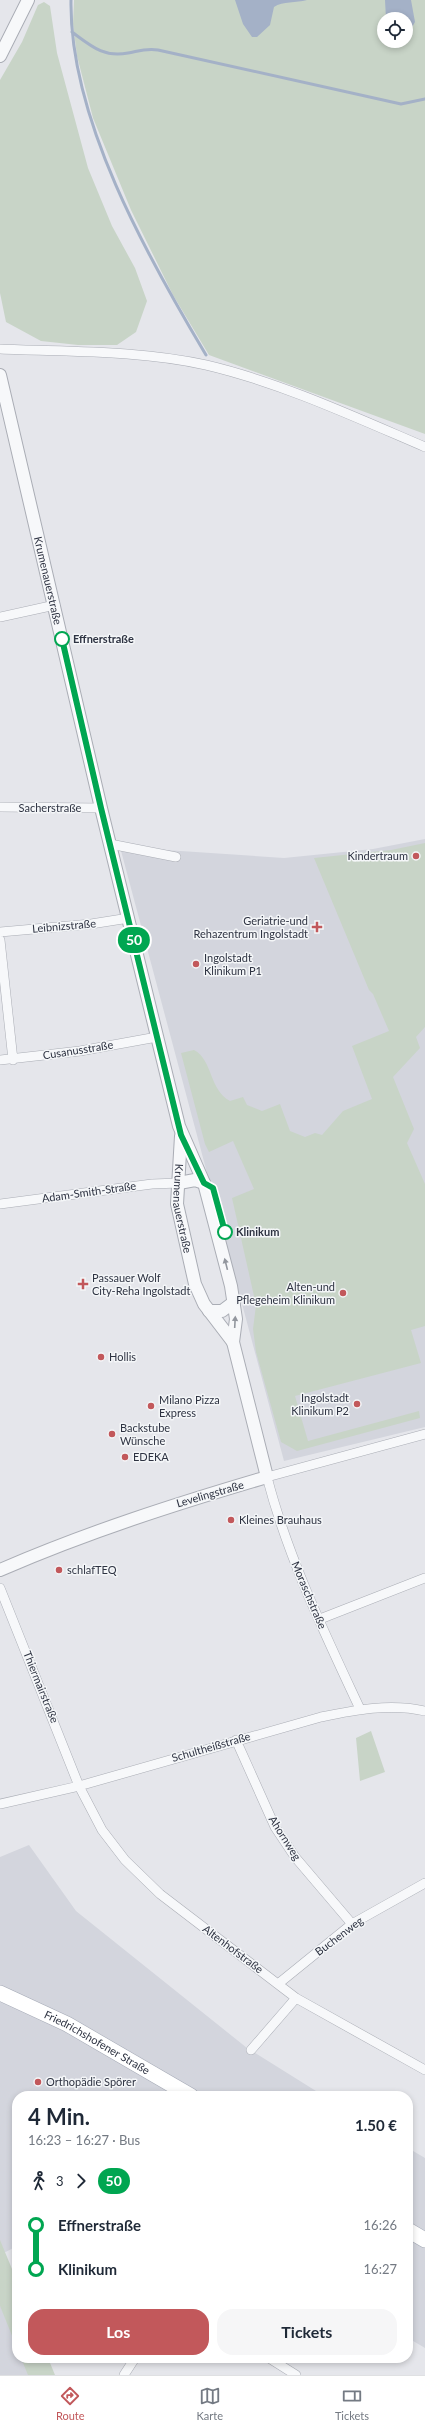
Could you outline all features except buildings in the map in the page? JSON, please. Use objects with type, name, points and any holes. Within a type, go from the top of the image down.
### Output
[{"type":"main road","name":"Friedrichshofener Straße","points":[[0,1993],[67,2024],[182,2091]]},
{"type":"main road","points":[[413,2233],[425,2240]]},
{"type":"street","points":[[0,56],[28,0]]},
{"type":"street","points":[[0,349],[133,355],[205,365],[244,376],[339,411],[425,446]]},
{"type":"street","name":"Krumenauerstraße","points":[[0,375],[156,1037],[181,1135],[204,1183],[234,1302],[236,1319],[234,1342],[267,1477]]},
{"type":"street","points":[[0,617],[55,606]]},
{"type":"street","name":"Sacherstraße","points":[[0,808],[101,808]]},
{"type":"street","points":[[110,844],[176,857]]},
{"type":"street","name":"Leibnizstraße","points":[[0,932],[91,924],[129,918]]},
{"type":"street","points":[[0,940],[13,1060]]},
{"type":"street","name":"Cusanusstraße","points":[[0,1060],[13,1060],[80,1051],[156,1037]]},
{"type":"street","name":"Krumenauerstraße","points":[[181,1135],[177,1204],[195,1284],[209,1311],[234,1342]]},
{"type":"street","points":[[179,1183],[195,1180],[204,1183]]},
{"type":"street","name":"Adam-Smith-Straße","points":[[0,1204],[152,1184],[179,1183]]},
{"type":"street","points":[[209,1311],[222,1311],[234,1302]]},
{"type":"street","name":"Levelingstraße","points":[[0,1570],[65,1542],[123,1521],[267,1477],[425,1434]]},
{"type":"street","name":"Moraschstraße","points":[[267,1477],[285,1537],[360,1709]]},
{"type":"street","points":[[320,1619],[425,1578]]},
{"type":"street","name":"Thiermairstraße","points":[[0,1588],[79,1786]]},
{"type":"street","name":"Schultheißstraße","points":[[0,1804],[79,1786],[320,1717],[360,1709],[393,1707],[425,1711]]},
{"type":"street","name":"Ahornweg","points":[[236,1740],[275,1827],[295,1857],[352,1924]]},
{"type":"street","name":"Altenhofstraße","points":[[79,1786],[102,1830],[125,1860],[160,1894],[296,1998],[425,2070]]},
{"type":"street","name":"Buchenweg","points":[[278,1984],[352,1924],[425,1883]]},
{"type":"street","points":[[251,2050],[296,1998]]},
{"type":"street","points":[[124,2375],[132,2363]]},
{"type":"street","points":[[277,2363],[296,2375]]},
{"type":"shaded area","points":[[425,839],[425,1427],[284,1461],[120,847],[284,858],[373,849]]},
{"type":"shaded area","points":[[29,1845],[76,1911],[247,2048],[316,2091],[12,2091],[12,2249],[0,2255],[0,1857]]},
{"type":"shaded area","points":[[413,2151],[425,2158],[425,2348],[413,2341]]},
{"type":"shaded area","points":[[0,2305],[12,2333],[12,2363],[24,2363],[29,2375],[0,2375]]},
{"type":"green space","points":[[74,0],[425,0],[425,434],[209,355],[173,295],[131,210],[93,118],[77,56],[73,24]]},
{"type":"green space","points":[[44,2],[50,6],[57,53],[88,168],[112,226],[135,268],[147,301],[136,332],[117,345],[78,345],[41,341],[6,322],[0,293],[0,80],[22,42],[38,5]]},
{"type":"green space","points":[[425,843],[425,1027],[416,1037],[420,1048],[393,1077],[414,1129],[407,1143],[425,1184],[425,1326],[411,1330],[421,1363],[295,1396],[308,1441],[419,1411],[420,1418],[297,1451],[281,1442],[256,1352],[253,1329],[256,1305],[232,1198],[254,1189],[233,1141],[209,1152],[205,1144],[181,1053],[194,1050],[200,1055],[205,1061],[218,1090],[230,1101],[243,1097],[247,1105],[262,1111],[280,1104],[290,1131],[305,1137],[315,1133],[322,1135],[343,1111],[372,1099],[352,1046],[389,1031],[373,994],[369,990],[314,858],[391,850]]},
{"type":"green space","points":[[371,1731],[385,1772],[360,1781],[356,1738]]},
{"type":"green space","points":[[0,2240],[12,2269],[12,2336],[0,2306]]},
{"type":"green space","points":[[23,2363],[50,2363],[55,2375],[28,2375]]},
{"type":"water","points":[[235,0],[307,0],[281,4],[274,7],[270,25],[257,37],[252,37],[243,24]]},
{"type":"water","points":[[385,0],[411,0],[415,22],[413,25],[413,12],[386,12]]},
{"type":"waterway","points":[[71,0],[74,45],[83,91],[97,138],[116,185],[137,230],[183,316],[206,355]]},
{"type":"waterway","points":[[72,32],[98,50],[112,54],[154,49],[401,104],[425,99]]},
{"type":"bus line","name":"50","points":[[62,639],[101,808],[181,1135],[195,1160],[204,1183],[213,1188],[225,1232]]},
{"type":"place","name":"Effnerstraße","points":[[62,639]]},
{"type":"place","name":"Kindertraum","points":[[416,856]]},
{"type":"place","name":"Geriatrie-und Rehazentrum Ingolstadt","points":[[317,927]]},
{"type":"place","name":"Ingolstadt Klinikum P1","points":[[196,964]]},
{"type":"place","name":"Klinikum","points":[[225,1232]]},
{"type":"place","name":"Passauer Wolf City-Reha Ingolstadt","points":[[83,1284]]},
{"type":"place","name":"Alten-und Pflegeheim Klinikum","points":[[343,1293]]},
{"type":"place","name":"Hollis","points":[[101,1357]]},
{"type":"place","name":"Ingolstadt Klinikum P2","points":[[357,1404]]},
{"type":"place","name":"Milano Pizza Express","points":[[151,1406]]},
{"type":"place","name":"Backstube Wünsche","points":[[112,1434]]},
{"type":"place","name":"EDEKA","points":[[125,1457]]},
{"type":"place","name":"Kleines Brauhaus","points":[[231,1520]]},
{"type":"place","name":"schlafTEQ","points":[[59,1570]]},
{"type":"place","name":"Orthopädie Spörer","points":[[38,2082]]}]
